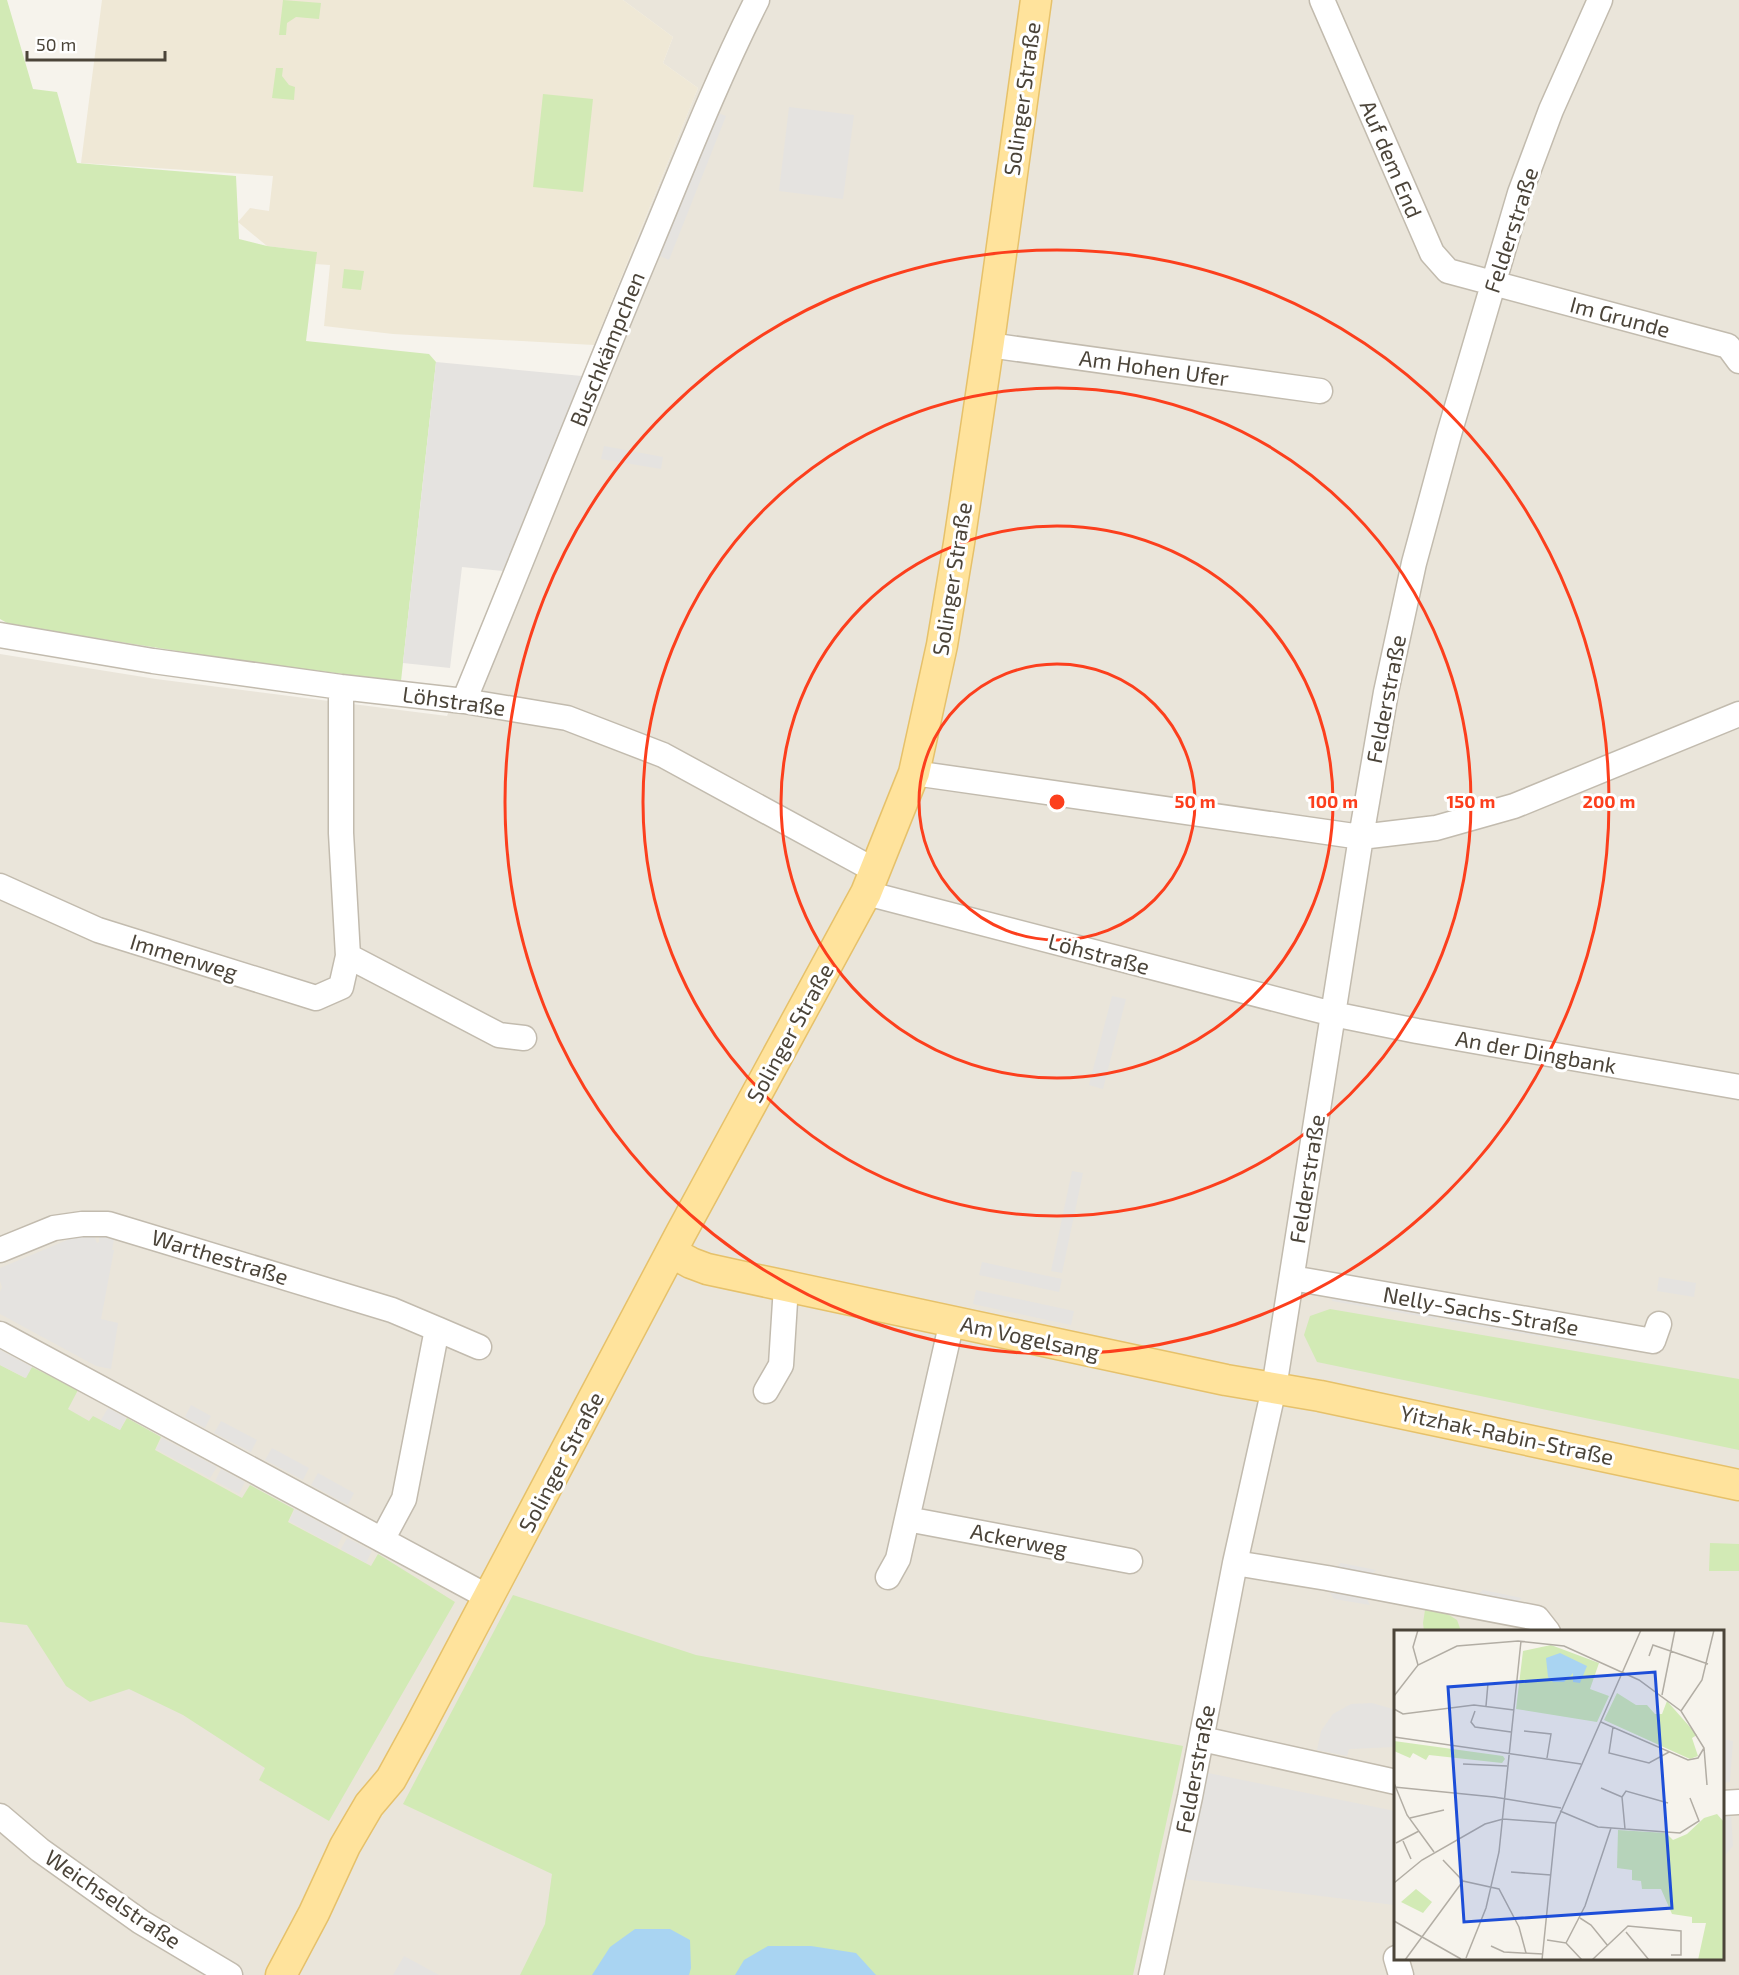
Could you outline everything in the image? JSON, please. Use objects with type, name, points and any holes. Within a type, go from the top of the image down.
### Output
[{"type":"main road","name":"Solinger Straße","points":[[281,1975],[314,1913],[345,1846],[369,1805],[391,1779],[871,882],[914,773],[942,645],[989,345],[1036,0]]},
{"type":"main road","name":"Am Vogelsang","points":[[671,1252],[707,1269],[1274,1388]]},
{"type":"main road","name":"Yitzhak-Rabin-Straße","points":[[1274,1388],[1739,1485]]},
{"type":"street","name":"Buschkämpchen","points":[[464,701],[720,74],[757,0]]},
{"type":"street","name":"Auf dem End","points":[[1322,0],[1432,253],[1448,271],[1494,283]]},
{"type":"street","name":"Felderstraße","points":[[1151,1975],[1202,1739],[1235,1563],[1274,1388],[1361,837],[1386,692],[1414,563],[1521,193],[1551,110],[1600,0]]},
{"type":"street","name":"Im Grunde","points":[[1494,283],[1735,346]]},
{"type":"street","name":"Am Hohen Ufer","points":[[989,345],[1320,391]]},
{"type":"street","name":"Löhstraße","points":[[0,635],[142,659],[341,687],[464,701],[567,718],[663,755],[871,882],[1333,1014]]},
{"type":"street","name":"Immenweg","points":[[0,886],[98,930],[316,998],[340,987],[348,956],[341,833],[341,687]]},
{"type":"street","points":[[914,773],[1361,837],[1436,828],[1514,806],[1739,714]]},
{"type":"street","points":[[348,956],[499,1035],[524,1038]]},
{"type":"street","name":"An der Dingbank","points":[[1333,1014],[1417,1031],[1739,1087]]},
{"type":"street","name":"Warthestraße","points":[[0,1250],[54,1228],[82,1224],[108,1224],[392,1310],[479,1347]]},
{"type":"street","name":"Nelly-Sachs-Straße","points":[[1292,1278],[1653,1341],[1659,1324]]},
{"type":"street","points":[[766,1391],[781,1365],[786,1286]]},
{"type":"street","points":[[888,1577],[898,1559],[908,1519],[952,1321]]},
{"type":"street","points":[[382,1540],[404,1499],[437,1329]]},
{"type":"street","points":[[0,1334],[488,1597]]},
{"type":"street","name":"Ackerweg","points":[[908,1519],[1130,1561]]},
{"type":"street","points":[[1235,1563],[1537,1618],[1546,1630]]},
{"type":"street","points":[[1202,1739],[1394,1782]]},
{"type":"street","points":[[1724,1803],[1739,1802]]},
{"type":"street","name":"Weichselstraße","points":[[0,1816],[40,1850],[141,1922],[230,1975]]},
{"type":"street","points":[[1397,1960],[1401,1975]]},
{"type":"shaded area","points":[[102,0],[623,0],[673,37],[663,63],[698,88],[594,345],[393,334],[324,326],[330,265],[315,264],[316,252],[267,246],[238,222],[250,208],[269,211],[273,176],[81,163]]},
{"type":"shaded area","points":[[623,0],[1739,0],[1739,1975],[0,1975],[0,654],[156,679],[447,716],[503,571],[698,88],[663,63],[673,37]]},
{"type":"shaded area","points":[[789,107],[854,115],[843,199],[779,191]]},
{"type":"shaded area","points":[[713,111],[726,116],[669,260],[655,254]]},
{"type":"shaded area","points":[[436,362],[582,376],[503,571],[462,567],[450,668],[403,663]]},
{"type":"shaded area","points":[[604,446],[663,457],[661,469],[601,459]]},
{"type":"shaded area","points":[[1112,996],[1126,999],[1103,1089],[1089,1085]]},
{"type":"shaded area","points":[[1072,1171],[1083,1173],[1062,1273],[1051,1271]]},
{"type":"shaded area","points":[[99,1230],[115,1233],[101,1319],[118,1323],[111,1369],[96,1366],[0,1314],[2,1287],[0,1268],[84,1233],[93,1233],[97,1243],[99,1242]]},
{"type":"shaded area","points":[[982,1262],[1062,1279],[1059,1292],[979,1275]]},
{"type":"shaded area","points":[[1659,1277],[1696,1283],[1694,1297],[1657,1291]]},
{"type":"shaded area","points":[[976,1290],[1074,1311],[1071,1325],[973,1304]]},
{"type":"shaded area","points":[[1333,1295],[1438,1313],[1437,1319],[1332,1301]]},
{"type":"shaded area","points":[[1450,1315],[1544,1331],[1543,1337],[1449,1321]]},
{"type":"shaded area","points":[[1556,1333],[1609,1342],[1608,1348],[1555,1339]]},
{"type":"shaded area","points":[[0,1350],[32,1367],[26,1378],[0,1365]]},
{"type":"shaded area","points":[[191,1405],[211,1416],[205,1428],[185,1417]]},
{"type":"shaded area","points":[[108,1408],[126,1418],[120,1430],[101,1420]]},
{"type":"shaded area","points":[[221,1421],[257,1440],[251,1452],[214,1433]]},
{"type":"shaded area","points":[[162,1438],[217,1467],[210,1478],[156,1449]]},
{"type":"shaded area","points":[[272,1448],[309,1468],[303,1480],[265,1460]]},
{"type":"shaded area","points":[[221,1469],[245,1482],[239,1494],[215,1481]]},
{"type":"shaded area","points":[[318,1473],[354,1493],[348,1505],[311,1485]]},
{"type":"shaded area","points":[[295,1509],[343,1535],[337,1547],[289,1521]]},
{"type":"shaded area","points":[[347,1538],[372,1551],[366,1563],[341,1549]]},
{"type":"shaded area","points":[[1341,1563],[1376,1570],[1365,1580],[1328,1573]]},
{"type":"shaded area","points":[[1325,1585],[1363,1591],[1370,1605],[1334,1599]]},
{"type":"shaded area","points":[[1483,1590],[1522,1598],[1509,1608],[1470,1600]]},
{"type":"shaded area","points":[[1372,1703],[1394,1710],[1394,1747],[1349,1749],[1347,1756],[1317,1750],[1321,1731],[1333,1714],[1351,1704]]},
{"type":"shaded area","points":[[1724,1739],[1733,1741],[1730,1782],[1724,1783]]},
{"type":"shaded area","points":[[1208,1773],[1394,1811],[1394,1905],[1184,1879]]},
{"type":"shaded area","points":[[1731,1814],[1733,1846],[1724,1857],[1724,1815]]},
{"type":"shaded area","points":[[404,1956],[439,1975],[393,1975]]},
{"type":"green space","points":[[0,0],[7,0],[33,89],[57,92],[77,163],[236,176],[239,239],[267,246],[317,252],[306,341],[429,354],[436,362],[401,681],[154,648],[7,623],[0,619]]},
{"type":"green space","points":[[283,0],[321,3],[319,19],[296,17],[287,23],[286,35],[279,35]]},
{"type":"green space","points":[[276,68],[283,68],[282,76],[289,85],[295,87],[294,100],[272,98]]},
{"type":"green space","points":[[543,94],[593,99],[583,192],[533,187]]},
{"type":"green space","points":[[344,269],[364,271],[361,290],[342,288]]},
{"type":"green space","points":[[1330,1309],[1739,1379],[1739,1450],[1317,1362],[1304,1335],[1310,1316]]},
{"type":"green space","points":[[0,1365],[25,1378],[32,1367],[78,1390],[68,1409],[89,1421],[93,1416],[120,1430],[127,1418],[161,1437],[155,1450],[242,1498],[250,1485],[294,1509],[288,1522],[371,1566],[378,1554],[455,1602],[329,1821],[259,1780],[265,1768],[183,1715],[129,1689],[90,1702],[66,1686],[27,1625],[0,1622]]},
{"type":"green space","points":[[1710,1543],[1739,1544],[1739,1571],[1709,1571]]},
{"type":"green space","points":[[513,1595],[696,1655],[1183,1746],[1133,1975],[520,1975],[545,1924],[552,1874],[403,1804]]},
{"type":"green space","points":[[1438,1608],[1457,1620],[1461,1630],[1424,1630],[1425,1610]]},
{"type":"water","points":[[635,1929],[670,1929],[690,1940],[689,1975],[592,1975],[610,1947]]},
{"type":"water","points":[[768,1946],[811,1946],[856,1953],[876,1975],[735,1975],[744,1960]]}]
